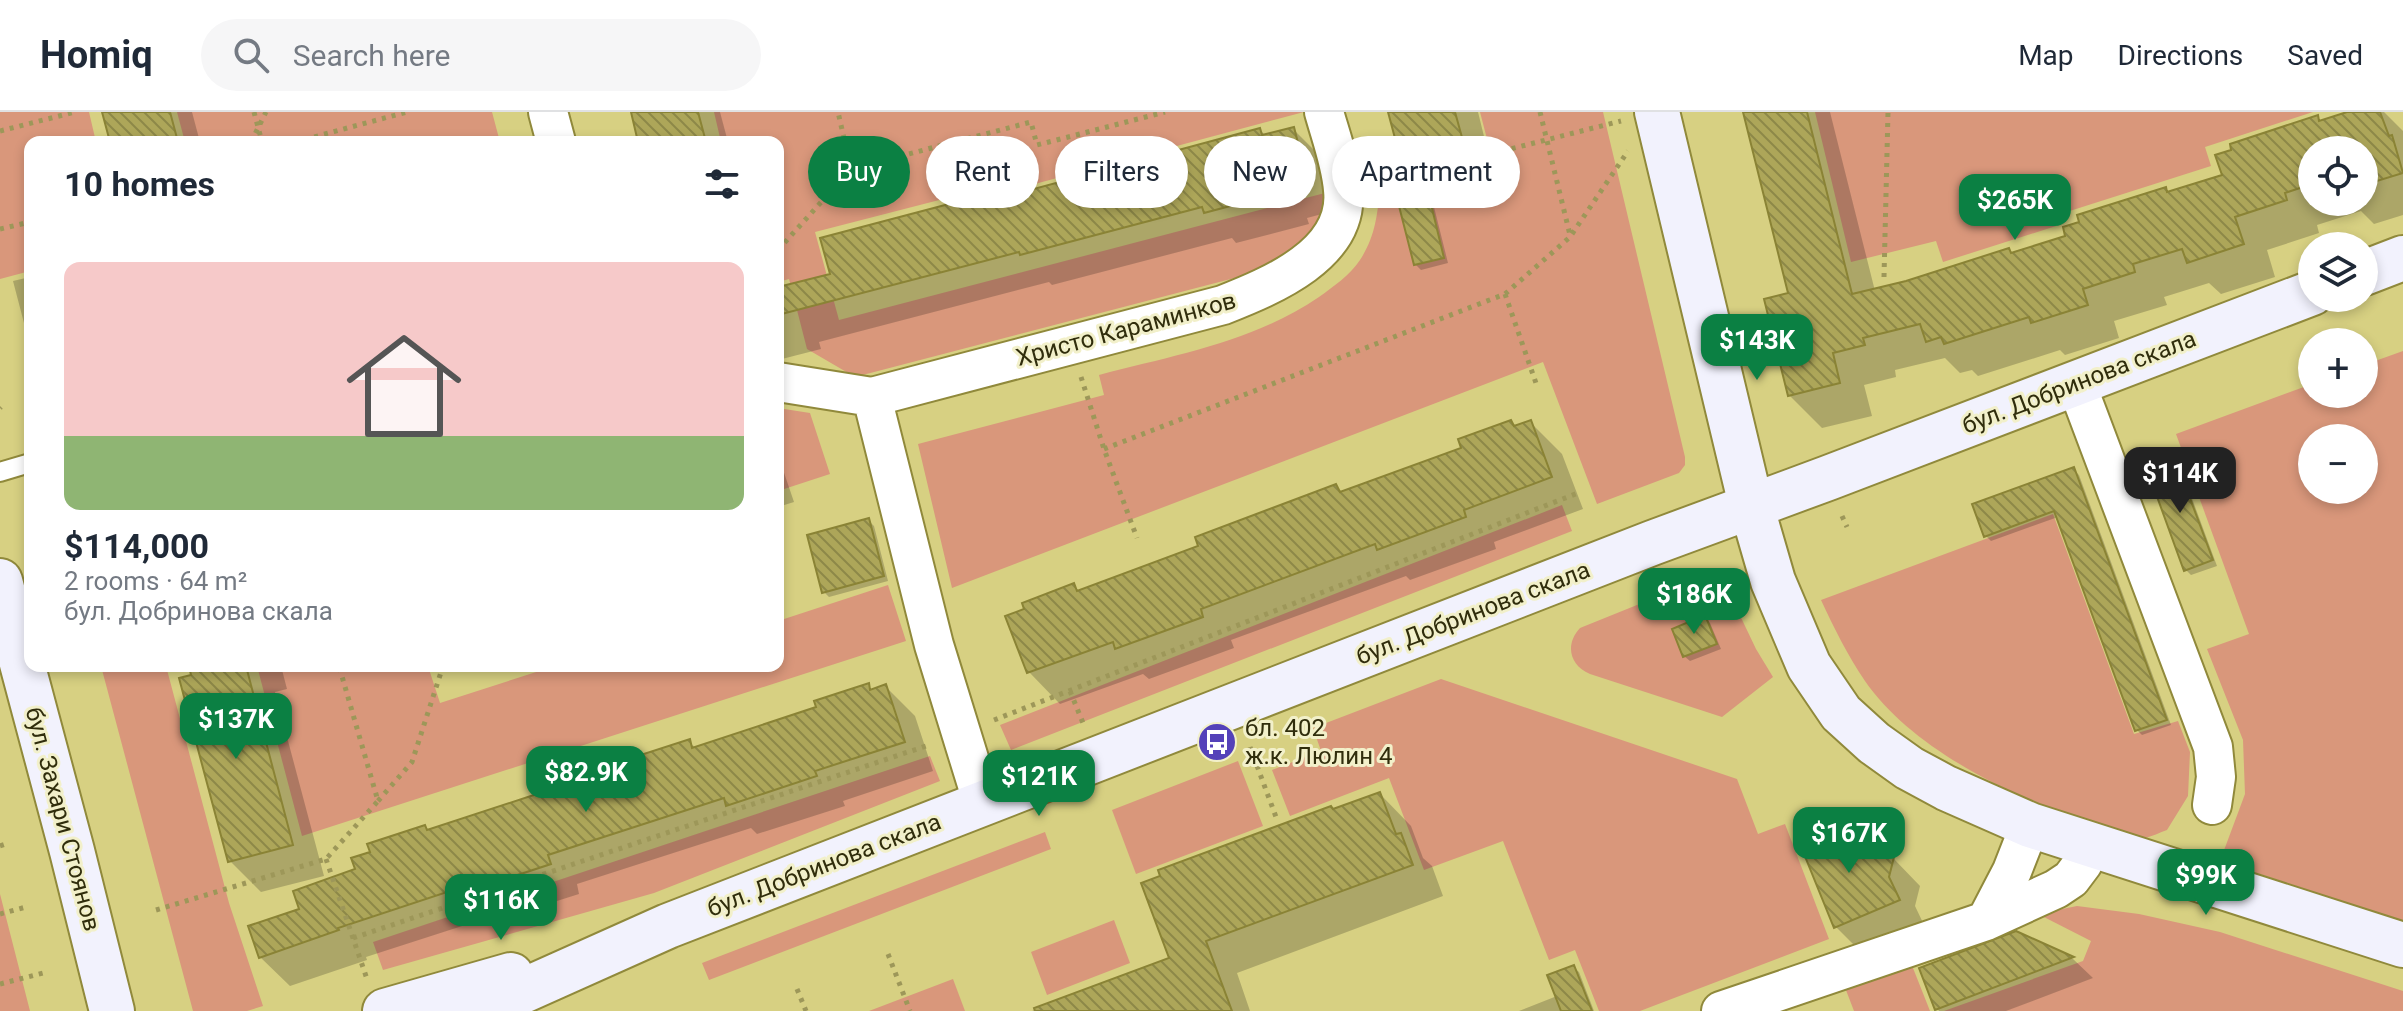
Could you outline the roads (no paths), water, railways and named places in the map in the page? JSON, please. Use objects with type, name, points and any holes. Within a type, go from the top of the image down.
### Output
[{"type":"main road","points":[[1639,116],[1773,581],[1809,666],[1841,713],[1874,743],[1909,768],[2030,825],[2403,945]]},
{"type":"main road","points":[[2378,268],[2403,258]]},
{"type":"main road","name":"бул. Добринова скала","points":[[478,1011],[636,939],[1751,505],[2298,298]]},
{"type":"main road","name":"бул. Захари Стоянов","points":[[0,581],[24,671]]},
{"type":"main road","name":"бул. Захари Стоянов","points":[[24,672],[112,1011]]},
{"type":"main road","name":"бул. Добринова скала","points":[[376,997],[636,939]]},
{"type":"street","points":[[548,112],[554,136]]},
{"type":"street","name":"Христо Караминков","points":[[872,397],[1223,305],[1283,277],[1311,259],[1329,241],[1341,217],[1344,192],[1324,112]]},
{"type":"street","points":[[784,383],[872,397],[930,632],[983,804]]},
{"type":"street","points":[[2076,383],[2213,747],[2216,777],[2212,805]]},
{"type":"street","points":[[1986,921],[2012,871],[2030,825]]},
{"type":"street","points":[[1721,1011],[1986,921],[2071,879],[2083,863],[2090,844]]},
{"type":"lane","points":[[0,472],[24,465]]},
{"type":"place","name":"бл. 402 ж.к. Люлин 4","points":[[1217,742]]}]
